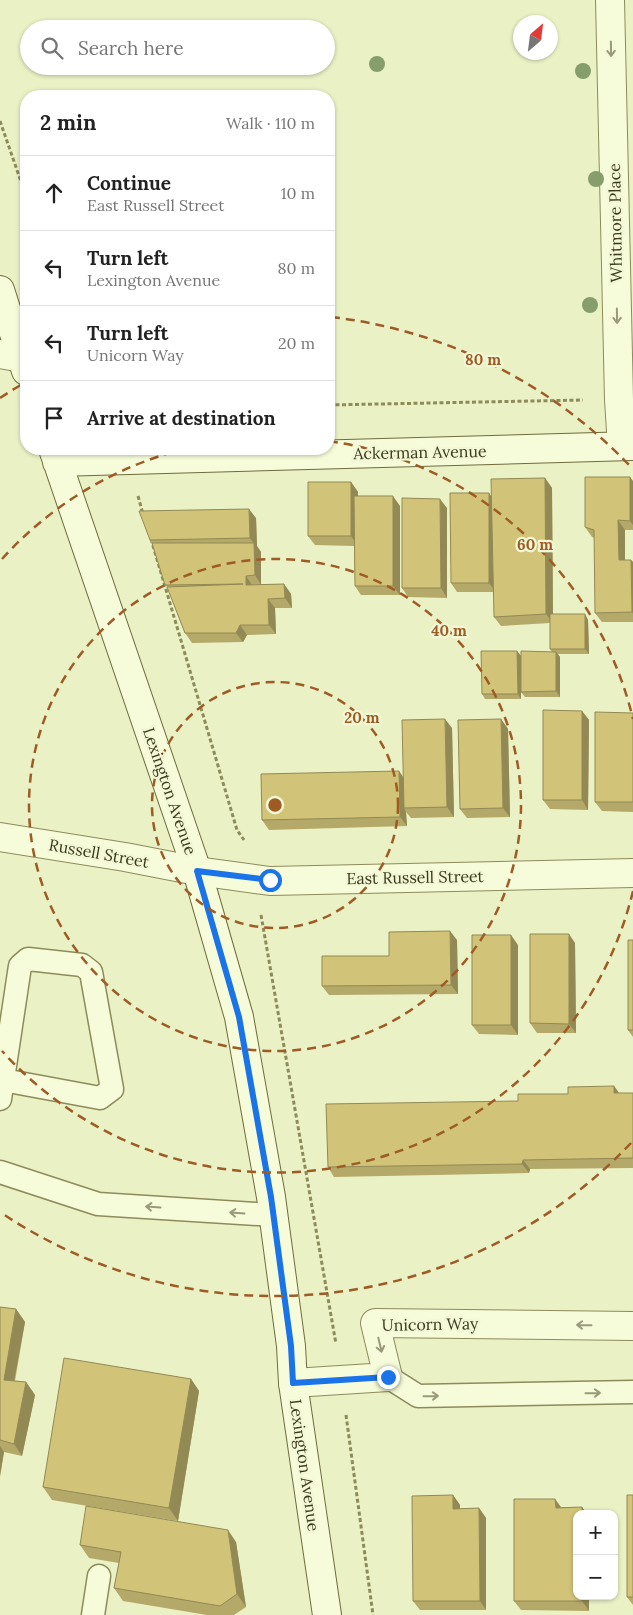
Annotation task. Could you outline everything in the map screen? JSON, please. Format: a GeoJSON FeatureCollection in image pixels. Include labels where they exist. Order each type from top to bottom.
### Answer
{"type":"FeatureCollection","features":[{"type":"Feature","properties":{"kind":"street","name":"Whitmore Place"},"geometry":{"type":"LineString","coordinates":[[610,0],[619,400],[627,446]]}},
{"type":"Feature","properties":{"kind":"street"},"geometry":{"type":"LineString","coordinates":[[0,290],[16,361]]}},
{"type":"Feature","properties":{"kind":"street","name":"Ackerman Avenue"},"geometry":{"type":"LineString","coordinates":[[335,451],[627,446]]}},
{"type":"Feature","properties":{"kind":"street","name":"Lexington Avenue"},"geometry":{"type":"LineString","coordinates":[[55,455],[197,871],[239,1017],[273,1215],[291,1346],[293,1383],[326,1615]]}},
{"type":"Feature","properties":{"kind":"street","name":"Russell Street"},"geometry":{"type":"LineString","coordinates":[[0,836],[197,871]]}},
{"type":"Feature","properties":{"kind":"street","name":"East Russell Street"},"geometry":{"type":"LineString","coordinates":[[197,871],[270,880],[633,873]]}},
{"type":"Feature","properties":{"kind":"street","name":"Unicorn Way"},"geometry":{"type":"LineString","coordinates":[[388,1377],[375,1322],[633,1326]]}},
{"type":"Feature","properties":{"kind":"street"},"geometry":{"type":"LineString","coordinates":[[293,1383],[388,1377]]}},
{"type":"Feature","properties":{"kind":"lane"},"geometry":{"type":"LineString","coordinates":[[28,959],[82,965],[91,972],[112,1089],[100,1098],[1,1090],[20,966],[28,959]]}},
{"type":"Feature","properties":{"kind":"lane"},"geometry":{"type":"LineString","coordinates":[[0,1172],[98,1204],[273,1215]]}},
{"type":"Feature","properties":{"kind":"lane"},"geometry":{"type":"LineString","coordinates":[[388,1377],[418,1396],[633,1392]]}},
{"type":"Feature","properties":{"kind":"lane"},"geometry":{"type":"LineString","coordinates":[[93,1615],[99,1576]]}},
{"type":"Feature","properties":{"kind":"path"},"geometry":{"type":"LineString","coordinates":[[0,121],[20,179]]}},
{"type":"Feature","properties":{"kind":"path"},"geometry":{"type":"LineString","coordinates":[[335,405],[619,400]]}},
{"type":"Feature","properties":{"kind":"building"},"geometry":{"type":"Polygon","coordinates":[[[585,477],[630,477],[630,521],[618,520],[619,560],[631,560],[632,612],[595,613],[594,530],[585,527],[585,477]]]}},
{"type":"Feature","properties":{"kind":"building"},"geometry":{"type":"Polygon","coordinates":[[[545,478],[546,614],[494,617],[491,479],[545,478]]]}},
{"type":"Feature","properties":{"kind":"building"},"geometry":{"type":"Polygon","coordinates":[[[308,482],[351,482],[351,536],[308,536],[308,482]]]}},
{"type":"Feature","properties":{"kind":"building"},"geometry":{"type":"Polygon","coordinates":[[[450,493],[489,493],[489,583],[451,583],[450,493]]]}},
{"type":"Feature","properties":{"kind":"building"},"geometry":{"type":"Polygon","coordinates":[[[354,496],[393,496],[393,586],[355,586],[354,496]]]}},
{"type":"Feature","properties":{"kind":"building"},"geometry":{"type":"Polygon","coordinates":[[[402,498],[440,499],[441,588],[402,588],[402,498]]]}},
{"type":"Feature","properties":{"kind":"building"},"geometry":{"type":"Polygon","coordinates":[[[249,509],[250,538],[150,540],[139,511],[249,509]]]}},
{"type":"Feature","properties":{"kind":"building"},"geometry":{"type":"Polygon","coordinates":[[[152,543],[254,543],[255,575],[246,576],[246,585],[284,584],[285,598],[268,599],[269,625],[240,625],[236,633],[185,633],[167,587],[243,584],[165,585],[152,543]]]}},
{"type":"Feature","properties":{"kind":"building"},"geometry":{"type":"Polygon","coordinates":[[[550,614],[585,614],[585,649],[550,649],[550,614]]]}},
{"type":"Feature","properties":{"kind":"building"},"geometry":{"type":"Polygon","coordinates":[[[481,651],[517,651],[518,694],[482,694],[481,651]]]}},
{"type":"Feature","properties":{"kind":"building"},"geometry":{"type":"Polygon","coordinates":[[[521,651],[556,652],[556,691],[521,692],[521,651]]]}},
{"type":"Feature","properties":{"kind":"building"},"geometry":{"type":"Polygon","coordinates":[[[543,710],[582,711],[582,800],[543,800],[543,710]]]}},
{"type":"Feature","properties":{"kind":"building"},"geometry":{"type":"Polygon","coordinates":[[[595,712],[633,713],[633,802],[595,802],[595,712]]]}},
{"type":"Feature","properties":{"kind":"building"},"geometry":{"type":"Polygon","coordinates":[[[445,719],[447,807],[404,808],[402,720],[445,719]]]}},
{"type":"Feature","properties":{"kind":"building"},"geometry":{"type":"Polygon","coordinates":[[[501,719],[503,808],[460,809],[458,720],[501,719]]]}},
{"type":"Feature","properties":{"kind":"building"},"geometry":{"type":"Polygon","coordinates":[[[399,771],[400,817],[262,820],[261,774],[399,771]]]}},
{"type":"Feature","properties":{"kind":"building"},"geometry":{"type":"Polygon","coordinates":[[[450,931],[451,985],[322,986],[322,956],[389,956],[389,932],[450,931]]]}},
{"type":"Feature","properties":{"kind":"building"},"geometry":{"type":"Polygon","coordinates":[[[530,934],[569,934],[569,1024],[530,1023],[530,934]]]}},
{"type":"Feature","properties":{"kind":"building"},"geometry":{"type":"Polygon","coordinates":[[[472,935],[511,935],[511,1025],[472,1025],[472,935]]]}},
{"type":"Feature","properties":{"kind":"building"},"geometry":{"type":"Polygon","coordinates":[[[628,940],[633,940],[633,1030],[628,1030],[628,940]]]}},
{"type":"Feature","properties":{"kind":"building"},"geometry":{"type":"Polygon","coordinates":[[[614,1086],[614,1093],[633,1093],[633,1158],[523,1160],[522,1164],[328,1167],[326,1104],[518,1101],[518,1094],[568,1094],[568,1087],[614,1086]]]}},
{"type":"Feature","properties":{"kind":"building"},"geometry":{"type":"Polygon","coordinates":[[[0,1307],[16,1309],[4,1380],[26,1382],[14,1444],[0,1440],[0,1307]]]}},
{"type":"Feature","properties":{"kind":"building"},"geometry":{"type":"Polygon","coordinates":[[[64,1358],[191,1379],[169,1508],[43,1487],[64,1358]]]}},
{"type":"Feature","properties":{"kind":"building"},"geometry":{"type":"Polygon","coordinates":[[[453,1495],[453,1509],[479,1508],[480,1601],[413,1601],[412,1496],[453,1495]]]}},
{"type":"Feature","properties":{"kind":"building"},"geometry":{"type":"Polygon","coordinates":[[[627,1495],[633,1495],[633,1597],[627,1597],[627,1495]]]}},
{"type":"Feature","properties":{"kind":"building"},"geometry":{"type":"Polygon","coordinates":[[[514,1499],[555,1499],[556,1508],[582,1507],[582,1510],[573,1510],[573,1600],[582,1601],[514,1601],[514,1499]]]}},
{"type":"Feature","properties":{"kind":"building"},"geometry":{"type":"Polygon","coordinates":[[[86,1506],[228,1530],[237,1594],[220,1606],[114,1588],[121,1552],[80,1545],[86,1506]]]}},
{"type":"Feature","properties":{"kind":"route"},"geometry":{"type":"LineString","coordinates":[[270,880],[197,871],[239,1017],[271,1197],[291,1346],[293,1383],[388,1377]]}}]}
